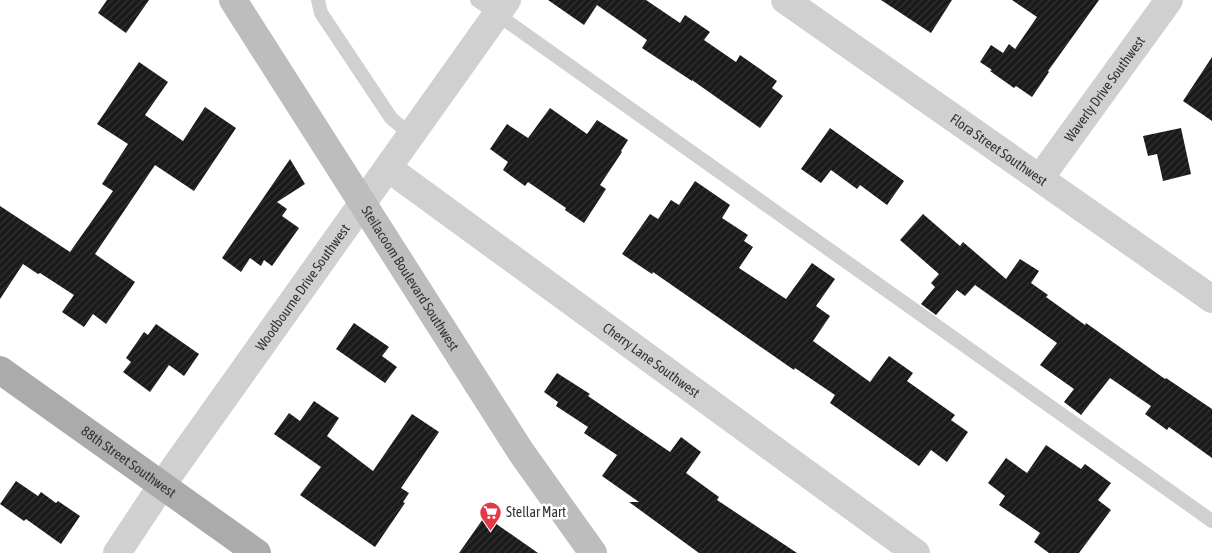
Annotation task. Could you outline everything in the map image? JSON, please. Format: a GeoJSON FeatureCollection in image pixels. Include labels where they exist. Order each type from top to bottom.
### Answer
{"type":"FeatureCollection","features":[{"type":"Feature","properties":{"kind":"main road","name":"Steilacoom Boulevard Southwest"},"geometry":{"type":"LineString","coordinates":[[233,0],[521,452],[592,553]]}},
{"type":"Feature","properties":{"kind":"main road","name":"88th Street Southwest"},"geometry":{"type":"LineString","coordinates":[[0,370],[257,553]]}},
{"type":"Feature","properties":{"kind":"street","name":"Flora Street Southwest"},"geometry":{"type":"LineString","coordinates":[[785,0],[1212,299]]}},
{"type":"Feature","properties":{"kind":"street","name":"Waverly Drive Southwest"},"geometry":{"type":"LineString","coordinates":[[1040,178],[1169,0]]}},
{"type":"Feature","properties":{"kind":"street","name":"Woodbourne Drive Southwest"},"geometry":{"type":"LineString","coordinates":[[117,553],[162,486],[411,135],[494,5]]}},
{"type":"Feature","properties":{"kind":"street","name":"Cherry Lane Southwest"},"geometry":{"type":"LineString","coordinates":[[388,168],[916,553]]}},
{"type":"Feature","properties":{"kind":"lane"},"geometry":{"type":"LineString","coordinates":[[318,0],[321,12],[391,118],[411,135]]}},
{"type":"Feature","properties":{"kind":"lane"},"geometry":{"type":"LineString","coordinates":[[494,5],[1212,521]]}},
{"type":"Feature","properties":{"kind":"building"},"geometry":{"type":"Polygon","coordinates":[[[107,0],[149,0],[126,33],[98,13],[107,0]]]}},
{"type":"Feature","properties":{"kind":"building"},"geometry":{"type":"Polygon","coordinates":[[[548,0],[646,0],[680,23],[685,15],[710,32],[704,40],[736,62],[740,55],[777,81],[772,88],[783,96],[760,128],[692,80],[642,48],[647,40],[597,5],[584,25],[548,0]]]}},
{"type":"Feature","properties":{"kind":"building"},"geometry":{"type":"Polygon","coordinates":[[[881,0],[952,0],[931,33],[881,0]]]}},
{"type":"Feature","properties":{"kind":"building"},"geometry":{"type":"Polygon","coordinates":[[[1012,0],[1099,0],[1048,71],[1032,97],[1016,86],[1014,88],[980,62],[991,45],[1003,53],[1009,44],[1015,49],[1037,17],[1012,0]]]}},
{"type":"Feature","properties":{"kind":"building"},"geometry":{"type":"Polygon","coordinates":[[[1212,57],[1212,121],[1183,101],[1212,57]]]}},
{"type":"Feature","properties":{"kind":"building"},"geometry":{"type":"Polygon","coordinates":[[[139,62],[168,82],[145,115],[183,141],[205,107],[236,128],[194,191],[155,165],[95,254],[135,282],[106,324],[93,314],[84,327],[62,312],[74,295],[23,264],[0,299],[0,206],[70,252],[113,191],[102,184],[128,144],[97,124],[139,62]]]}},
{"type":"Feature","properties":{"kind":"building"},"geometry":{"type":"Polygon","coordinates":[[[550,108],[587,134],[597,120],[628,140],[600,185],[606,189],[584,223],[528,182],[525,186],[503,170],[508,162],[490,149],[507,124],[528,138],[550,108]]]}},
{"type":"Feature","properties":{"kind":"building"},"geometry":{"type":"Polygon","coordinates":[[[830,128],[904,181],[887,205],[860,185],[857,189],[831,170],[821,183],[801,169],[830,128]]]}},
{"type":"Feature","properties":{"kind":"building"},"geometry":{"type":"Polygon","coordinates":[[[1181,128],[1191,174],[1163,181],[1157,154],[1148,156],[1143,136],[1181,128]]]}},
{"type":"Feature","properties":{"kind":"building"},"geometry":{"type":"Polygon","coordinates":[[[290,159],[305,184],[277,202],[287,209],[282,216],[299,228],[272,266],[264,260],[261,266],[250,258],[241,272],[222,258],[290,159]]]}},
{"type":"Feature","properties":{"kind":"building"},"geometry":{"type":"Polygon","coordinates":[[[695,181],[730,205],[722,218],[748,235],[744,241],[753,247],[739,268],[786,299],[812,263],[835,279],[816,306],[830,316],[813,341],[870,382],[889,356],[913,373],[907,381],[955,415],[951,420],[968,432],[947,462],[931,450],[919,466],[830,403],[835,395],[795,368],[794,370],[653,272],[652,274],[622,254],[650,214],[658,219],[671,200],[679,205],[695,181]]]}},
{"type":"Feature","properties":{"kind":"building"},"geometry":{"type":"Polygon","coordinates":[[[923,214],[960,246],[963,242],[1006,279],[1020,259],[1039,271],[1031,283],[1048,295],[1046,297],[1212,409],[1212,458],[1169,427],[1167,430],[1145,414],[1151,406],[1110,378],[1081,415],[1064,402],[1074,389],[1040,365],[1057,343],[975,285],[965,296],[957,290],[936,315],[921,304],[935,287],[931,283],[939,274],[900,240],[923,214]]]}},
{"type":"Feature","properties":{"kind":"building"},"geometry":{"type":"Polygon","coordinates":[[[354,323],[389,347],[382,356],[397,367],[385,383],[336,349],[354,323]]]}},
{"type":"Feature","properties":{"kind":"building"},"geometry":{"type":"Polygon","coordinates":[[[156,324],[199,354],[184,376],[169,365],[150,392],[123,372],[131,362],[126,358],[144,332],[148,335],[156,324]]]}},
{"type":"Feature","properties":{"kind":"building"},"geometry":{"type":"Polygon","coordinates":[[[557,373],[590,394],[588,396],[670,452],[681,437],[701,452],[686,473],[719,497],[717,500],[797,553],[699,553],[629,502],[639,502],[602,476],[617,455],[584,433],[588,427],[556,406],[558,402],[544,392],[557,373]]]}},
{"type":"Feature","properties":{"kind":"building"},"geometry":{"type":"Polygon","coordinates":[[[314,401],[339,418],[327,436],[373,471],[412,414],[439,432],[401,488],[409,493],[403,502],[405,503],[375,547],[300,495],[321,467],[274,434],[289,413],[300,421],[314,401]]]}},
{"type":"Feature","properties":{"kind":"building"},"geometry":{"type":"Polygon","coordinates":[[[1046,445],[1081,469],[1085,464],[1111,483],[1098,500],[1111,510],[1079,553],[1049,553],[1034,542],[1040,533],[999,505],[1005,496],[988,483],[1006,458],[1027,473],[1046,445]]]}},
{"type":"Feature","properties":{"kind":"building"},"geometry":{"type":"Polygon","coordinates":[[[16,481],[38,496],[41,492],[56,503],[58,501],[80,516],[61,544],[26,519],[24,521],[0,504],[16,481]]]}},
{"type":"Feature","properties":{"kind":"building","name":"Stellar Mart"},"geometry":{"type":"Polygon","coordinates":[[[485,516],[538,553],[459,553],[485,516]]]}},
{"type":"Feature","properties":{"kind":"place","name":"Stellar Mart"},"geometry":{"type":"Point","coordinates":[490,531]}}]}
